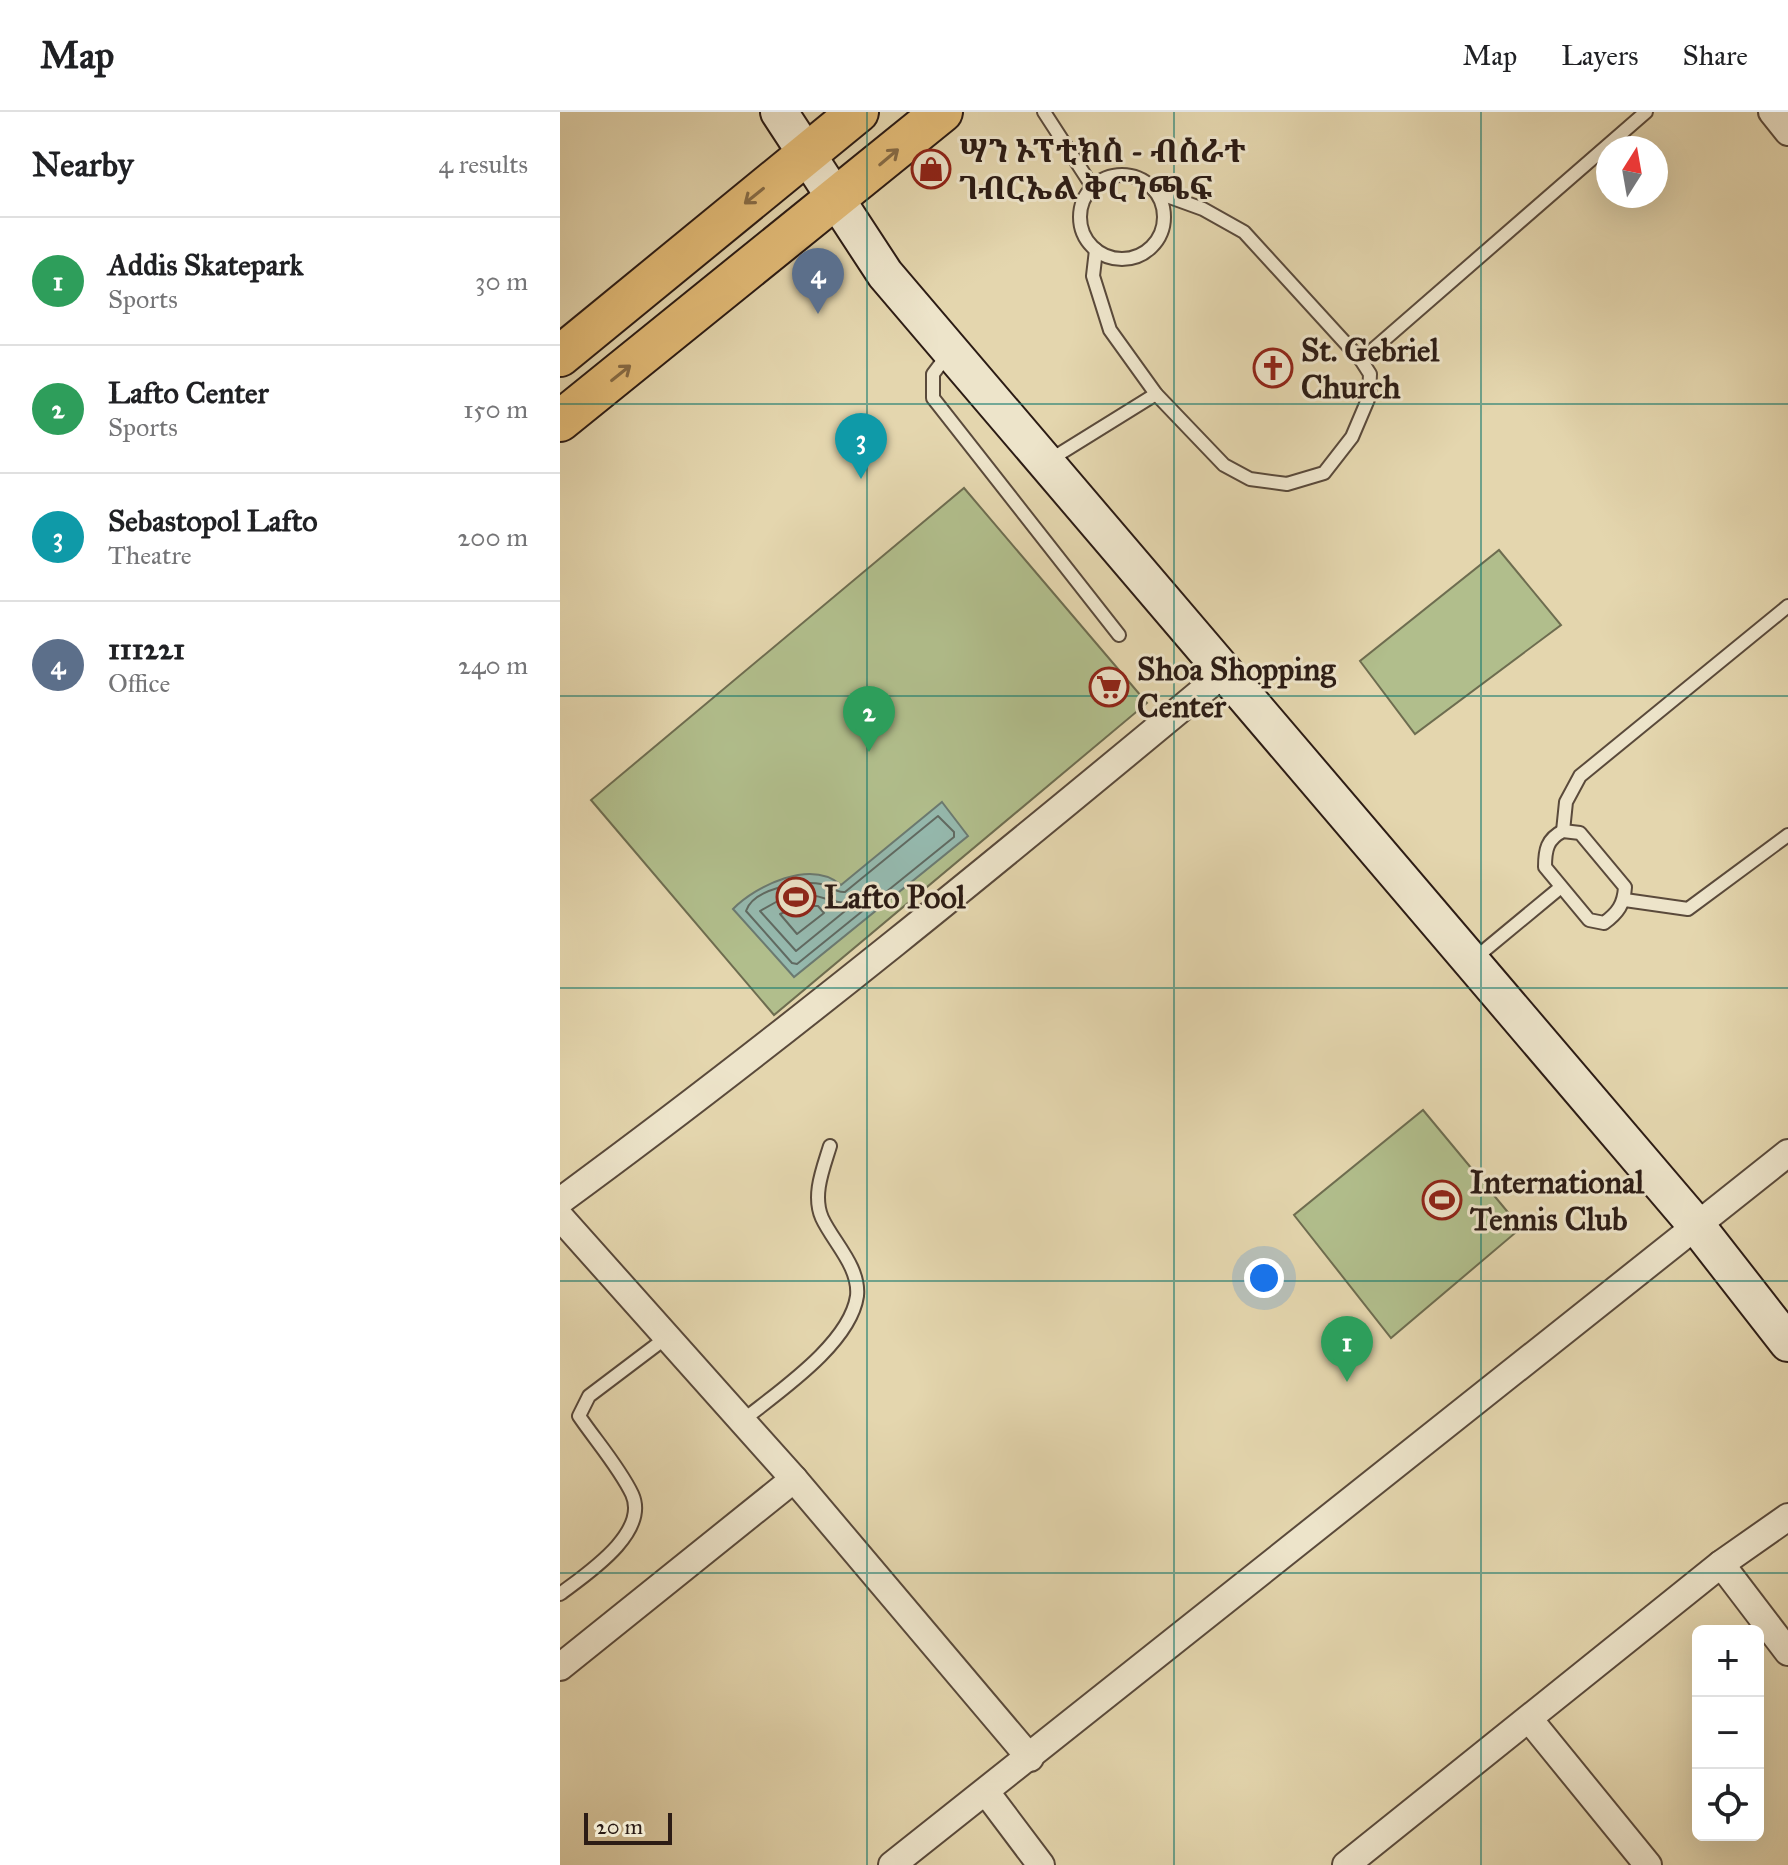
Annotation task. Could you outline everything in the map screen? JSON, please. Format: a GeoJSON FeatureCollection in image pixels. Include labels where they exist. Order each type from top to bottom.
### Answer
{"type":"FeatureCollection","features":[{"type":"Feature","properties":{"kind":"main road"},"geometry":{"type":"LineString","coordinates":[[560,356],[858,112]]}},
{"type":"Feature","properties":{"kind":"main road"},"geometry":{"type":"LineString","coordinates":[[560,421],[942,112]]}},
{"type":"Feature","properties":{"kind":"street"},"geometry":{"type":"LineString","coordinates":[[779,112],[885,274],[1696,1225],[1788,1343]]}},
{"type":"Feature","properties":{"kind":"street"},"geometry":{"type":"LineString","coordinates":[[1772,112],[1788,132]]}},
{"type":"Feature","properties":{"kind":"street"},"geometry":{"type":"LineString","coordinates":[[560,1201],[688,1108],[1007,853],[1224,673]]}},
{"type":"Feature","properties":{"kind":"street"},"geometry":{"type":"LineString","coordinates":[[892,1865],[1788,1153]]}},
{"type":"Feature","properties":{"kind":"street"},"geometry":{"type":"LineString","coordinates":[[560,1217],[794,1479],[1030,1758]]}},
{"type":"Feature","properties":{"kind":"street"},"geometry":{"type":"LineString","coordinates":[[560,1667],[794,1479]]}},
{"type":"Feature","properties":{"kind":"street"},"geometry":{"type":"LineString","coordinates":[[1346,1865],[1721,1564],[1788,1517]]}},
{"type":"Feature","properties":{"kind":"street"},"geometry":{"type":"LineString","coordinates":[[1721,1564],[1788,1652]]}},
{"type":"Feature","properties":{"kind":"street"},"geometry":{"type":"LineString","coordinates":[[1529,1719],[1648,1865]]}},
{"type":"Feature","properties":{"kind":"street"},"geometry":{"type":"LineString","coordinates":[[986,1792],[1041,1865]]}},
{"type":"Feature","properties":{"kind":"lane"},"geometry":{"type":"LineString","coordinates":[[1044,112],[1092,186]]}},
{"type":"Feature","properties":{"kind":"lane"},"geometry":{"type":"LineString","coordinates":[[1361,360],[1646,112]]}},
{"type":"Feature","properties":{"kind":"lane"},"geometry":{"type":"LineString","coordinates":[[1096,250],[1093,276],[1110,330],[1156,394],[1224,465],[1250,479],[1287,484],[1324,473],[1352,437],[1369,397],[1370,374],[1361,360],[1244,232],[1203,209],[1156,192],[1145,182],[1118,175],[1092,186],[1080,212],[1081,226],[1096,250],[1121,259],[1146,251],[1161,230],[1164,217],[1156,192]]}},
{"type":"Feature","properties":{"kind":"lane"},"geometry":{"type":"LineString","coordinates":[[950,352],[933,374],[933,398],[1119,635]]}},
{"type":"Feature","properties":{"kind":"lane"},"geometry":{"type":"LineString","coordinates":[[1045,463],[1156,394]]}},
{"type":"Feature","properties":{"kind":"lane"},"geometry":{"type":"LineString","coordinates":[[1563,831],[1566,802],[1580,776],[1788,606]]}},
{"type":"Feature","properties":{"kind":"lane"},"geometry":{"type":"LineString","coordinates":[[1563,831],[1580,833],[1625,887],[1625,900],[1615,915],[1604,923],[1596,923],[1589,920],[1561,887],[1545,867],[1545,850],[1553,836],[1563,831]]}},
{"type":"Feature","properties":{"kind":"lane"},"geometry":{"type":"LineString","coordinates":[[1625,900],[1688,909],[1788,835]]}},
{"type":"Feature","properties":{"kind":"lane"},"geometry":{"type":"LineString","coordinates":[[1470,962],[1561,887]]}},
{"type":"Feature","properties":{"kind":"lane"},"geometry":{"type":"LineString","coordinates":[[742,1421],[809,1367],[851,1314],[857,1293],[850,1267],[822,1217],[818,1189],[830,1146]]}},
{"type":"Feature","properties":{"kind":"lane"},"geometry":{"type":"LineString","coordinates":[[560,1594],[608,1558],[632,1526],[634,1497],[579,1416],[589,1396],[667,1337]]}},
{"type":"Feature","properties":{"kind":"green space"},"geometry":{"type":"Polygon","coordinates":[[[964,488],[1147,703],[774,1015],[591,800],[964,488]]]}},
{"type":"Feature","properties":{"kind":"green space"},"geometry":{"type":"Polygon","coordinates":[[[1499,550],[1561,625],[1415,734],[1360,661],[1499,550]]]}},
{"type":"Feature","properties":{"kind":"green space","name":"International Tennis Club"},"geometry":{"type":"Polygon","coordinates":[[[1423,1110],[1521,1228],[1391,1338],[1294,1215],[1423,1110]]]}},
{"type":"Feature","properties":{"kind":"water"},"geometry":{"type":"Polygon","coordinates":[[[942,802],[968,836],[794,977],[733,909],[756,891],[785,878],[815,874],[841,885],[942,802]]]}},
{"type":"Feature","properties":{"kind":"place","name":"ሣን ኦፕቲክስ - ብስራተ ገብርኤል ቅርንጫፍ"},"geometry":{"type":"Point","coordinates":[931,169]}},
{"type":"Feature","properties":{"kind":"place","name":"111221"},"geometry":{"type":"Point","coordinates":[818,314]}},
{"type":"Feature","properties":{"kind":"place","name":"St. Gebriel Church"},"geometry":{"type":"Point","coordinates":[1273,368]}},
{"type":"Feature","properties":{"kind":"place","name":"Sebastopol Lafto"},"geometry":{"type":"Point","coordinates":[861,479]}},
{"type":"Feature","properties":{"kind":"place","name":"Shoa Shopping Center"},"geometry":{"type":"Point","coordinates":[1109,687]}},
{"type":"Feature","properties":{"kind":"place","name":"Lafto Center"},"geometry":{"type":"Point","coordinates":[869,752]}},
{"type":"Feature","properties":{"kind":"place","name":"Lafto Pool"},"geometry":{"type":"Point","coordinates":[796,897]}},
{"type":"Feature","properties":{"kind":"place","name":"International Tennis Club"},"geometry":{"type":"Point","coordinates":[1442,1200]}},
{"type":"Feature","properties":{"kind":"place","name":"Addis Skatepark"},"geometry":{"type":"Point","coordinates":[1347,1382]}}]}
